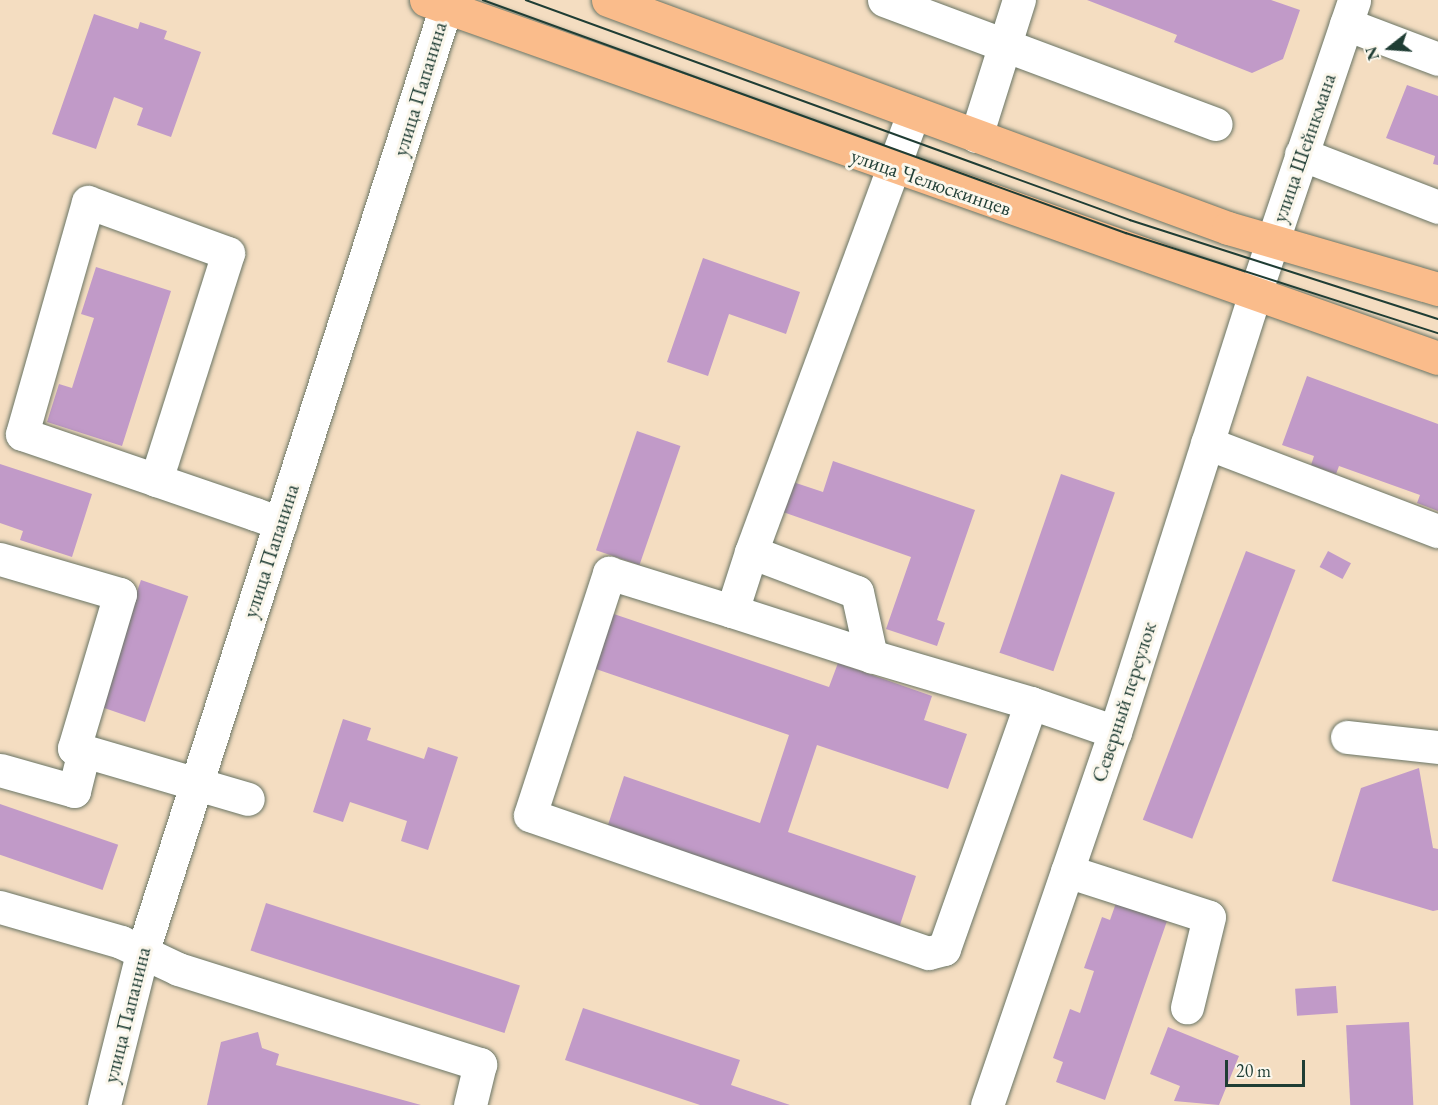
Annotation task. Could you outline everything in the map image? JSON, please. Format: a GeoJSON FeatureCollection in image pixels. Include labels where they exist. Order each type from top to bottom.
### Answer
{"type":"FeatureCollection","features":[{"type":"Feature","properties":{"kind":"main road"},"geometry":{"type":"LineString","coordinates":[[608,0],[1228,228],[1438,289]]}},
{"type":"Feature","properties":{"kind":"main road","name":"улица Челюскинцев"},"geometry":{"type":"LineString","coordinates":[[440,2],[894,168],[1254,296],[1438,358]]}},
{"type":"Feature","properties":{"kind":"street"},"geometry":{"type":"LineString","coordinates":[[884,0],[1216,123]]}},
{"type":"Feature","properties":{"kind":"street"},"geometry":{"type":"LineString","coordinates":[[976,136],[1019,0]]}},
{"type":"Feature","properties":{"kind":"street","name":"улица Папанина"},"geometry":{"type":"LineString","coordinates":[[104,1105],[143,950],[280,523],[440,2]]}},
{"type":"Feature","properties":{"kind":"street"},"geometry":{"type":"LineString","coordinates":[[1350,12],[1438,58]]}},
{"type":"Feature","properties":{"kind":"street","name":"улица Шейнкмана"},"geometry":{"type":"LineString","coordinates":[[1254,296],[1350,12]]}},
{"type":"Feature","properties":{"kind":"street"},"geometry":{"type":"LineString","coordinates":[[732,611],[751,552],[913,113]]}},
{"type":"Feature","properties":{"kind":"street"},"geometry":{"type":"LineString","coordinates":[[1301,154],[1438,207]]}},
{"type":"Feature","properties":{"kind":"street"},"geometry":{"type":"LineString","coordinates":[[156,480],[228,253],[88,202],[22,434],[280,523]]}},
{"type":"Feature","properties":{"kind":"street","name":"Северный переулок"},"geometry":{"type":"LineString","coordinates":[[987,1105],[1115,732],[1254,296]]}},
{"type":"Feature","properties":{"kind":"street"},"geometry":{"type":"LineString","coordinates":[[1207,443],[1438,531]]}},
{"type":"Feature","properties":{"kind":"street"},"geometry":{"type":"LineString","coordinates":[[751,552],[857,592],[871,656]]}},
{"type":"Feature","properties":{"kind":"street"},"geometry":{"type":"LineString","coordinates":[[0,559],[120,594],[74,748],[248,799]]}},
{"type":"Feature","properties":{"kind":"street"},"geometry":{"type":"LineString","coordinates":[[1030,703],[944,949],[928,953],[530,815],[609,573],[871,656],[1030,703],[1115,732]]}},
{"type":"Feature","properties":{"kind":"street"},"geometry":{"type":"LineString","coordinates":[[1347,737],[1438,747]]}},
{"type":"Feature","properties":{"kind":"street"},"geometry":{"type":"LineString","coordinates":[[0,770],[74,791],[84,751]]}},
{"type":"Feature","properties":{"kind":"street"},"geometry":{"type":"LineString","coordinates":[[1067,871],[1209,917],[1187,1006]]}},
{"type":"Feature","properties":{"kind":"street"},"geometry":{"type":"LineString","coordinates":[[0,907],[143,950],[178,969],[480,1064],[470,1105]]}},
{"type":"Feature","properties":{"kind":"building"},"geometry":{"type":"Polygon","coordinates":[[[1087,0],[1271,0],[1300,10],[1283,59],[1252,73],[1174,42],[1177,35],[1087,0]]]}},
{"type":"Feature","properties":{"kind":"building"},"geometry":{"type":"Polygon","coordinates":[[[94,14],[138,29],[140,22],[167,31],[164,39],[201,52],[171,137],[137,125],[143,108],[114,97],[96,149],[52,134],[94,14]]]}},
{"type":"Feature","properties":{"kind":"building"},"geometry":{"type":"Polygon","coordinates":[[[1407,85],[1438,96],[1438,165],[1433,164],[1435,156],[1386,138],[1407,85]]]}},
{"type":"Feature","properties":{"kind":"building"},"geometry":{"type":"Polygon","coordinates":[[[703,258],[800,292],[786,334],[729,314],[708,376],[667,362],[703,258]]]}},
{"type":"Feature","properties":{"kind":"building"},"geometry":{"type":"Polygon","coordinates":[[[96,267],[171,291],[122,446],[47,422],[59,384],[72,388],[94,318],[81,314],[96,267]]]}},
{"type":"Feature","properties":{"kind":"building"},"geometry":{"type":"Polygon","coordinates":[[[1307,376],[1438,424],[1438,511],[1417,503],[1420,495],[1339,466],[1336,474],[1311,465],[1314,456],[1282,445],[1307,376]]]}},
{"type":"Feature","properties":{"kind":"building"},"geometry":{"type":"Polygon","coordinates":[[[637,431],[680,446],[639,565],[596,550],[637,431]]]}},
{"type":"Feature","properties":{"kind":"building"},"geometry":{"type":"Polygon","coordinates":[[[833,461],[975,510],[937,620],[945,623],[937,646],[886,629],[911,557],[783,512],[793,482],[823,492],[833,461]]]}},
{"type":"Feature","properties":{"kind":"building"},"geometry":{"type":"Polygon","coordinates":[[[0,464],[92,494],[72,557],[20,540],[23,531],[0,523],[0,464]]]}},
{"type":"Feature","properties":{"kind":"building"},"geometry":{"type":"Polygon","coordinates":[[[1061,474],[1115,493],[1053,671],[999,653],[1061,474]]]}},
{"type":"Feature","properties":{"kind":"building"},"geometry":{"type":"Polygon","coordinates":[[[1246,551],[1295,570],[1192,839],[1143,820],[1246,551]]]}},
{"type":"Feature","properties":{"kind":"building"},"geometry":{"type":"Polygon","coordinates":[[[1328,551],[1351,563],[1343,579],[1320,567],[1328,551]]]}},
{"type":"Feature","properties":{"kind":"building"},"geometry":{"type":"Polygon","coordinates":[[[141,580],[188,596],[145,722],[98,706],[141,580]]]}},
{"type":"Feature","properties":{"kind":"building"},"geometry":{"type":"Polygon","coordinates":[[[608,612],[829,687],[838,663],[932,696],[924,720],[967,734],[948,789],[817,745],[788,832],[916,876],[898,931],[606,831],[624,776],[760,823],[789,735],[590,667],[608,612]]]}},
{"type":"Feature","properties":{"kind":"building"},"geometry":{"type":"Polygon","coordinates":[[[343,719],[371,728],[367,740],[424,759],[428,747],[458,757],[428,850],[401,841],[407,821],[350,802],[343,822],[313,812],[343,719]]]}},
{"type":"Feature","properties":{"kind":"building"},"geometry":{"type":"Polygon","coordinates":[[[1419,768],[1433,848],[1438,849],[1438,910],[1433,911],[1332,881],[1361,788],[1419,768]]]}},
{"type":"Feature","properties":{"kind":"building"},"geometry":{"type":"Polygon","coordinates":[[[0,804],[118,845],[103,890],[0,855],[0,804]]]}},
{"type":"Feature","properties":{"kind":"building"},"geometry":{"type":"Polygon","coordinates":[[[266,903],[520,986],[504,1033],[251,951],[266,903]]]}},
{"type":"Feature","properties":{"kind":"building"},"geometry":{"type":"Polygon","coordinates":[[[1116,903],[1167,921],[1105,1100],[1056,1082],[1063,1062],[1053,1058],[1070,1009],[1080,1013],[1094,971],[1084,968],[1102,917],[1110,920],[1116,903]]]}},
{"type":"Feature","properties":{"kind":"building"},"geometry":{"type":"Polygon","coordinates":[[[1336,986],[1338,1013],[1297,1016],[1295,989],[1336,986]]]}},
{"type":"Feature","properties":{"kind":"building"},"geometry":{"type":"Polygon","coordinates":[[[583,1008],[740,1060],[731,1085],[790,1105],[700,1105],[565,1060],[583,1008]]]}},
{"type":"Feature","properties":{"kind":"building"},"geometry":{"type":"Polygon","coordinates":[[[1409,1022],[1413,1105],[1350,1105],[1346,1025],[1409,1022]]]}},
{"type":"Feature","properties":{"kind":"building"},"geometry":{"type":"Polygon","coordinates":[[[1168,1027],[1239,1056],[1219,1105],[1174,1101],[1180,1086],[1150,1074],[1168,1027]]]}},
{"type":"Feature","properties":{"kind":"building"},"geometry":{"type":"Polygon","coordinates":[[[258,1032],[262,1048],[279,1054],[276,1065],[421,1105],[207,1105],[221,1042],[258,1032]]]}},
{"type":"Feature","properties":{"kind":"tram line"},"geometry":{"type":"LineString","coordinates":[[483,0],[1126,233],[1438,333]]}},
{"type":"Feature","properties":{"kind":"tram line"},"geometry":{"type":"LineString","coordinates":[[526,0],[1130,220],[1438,319]]}}]}
